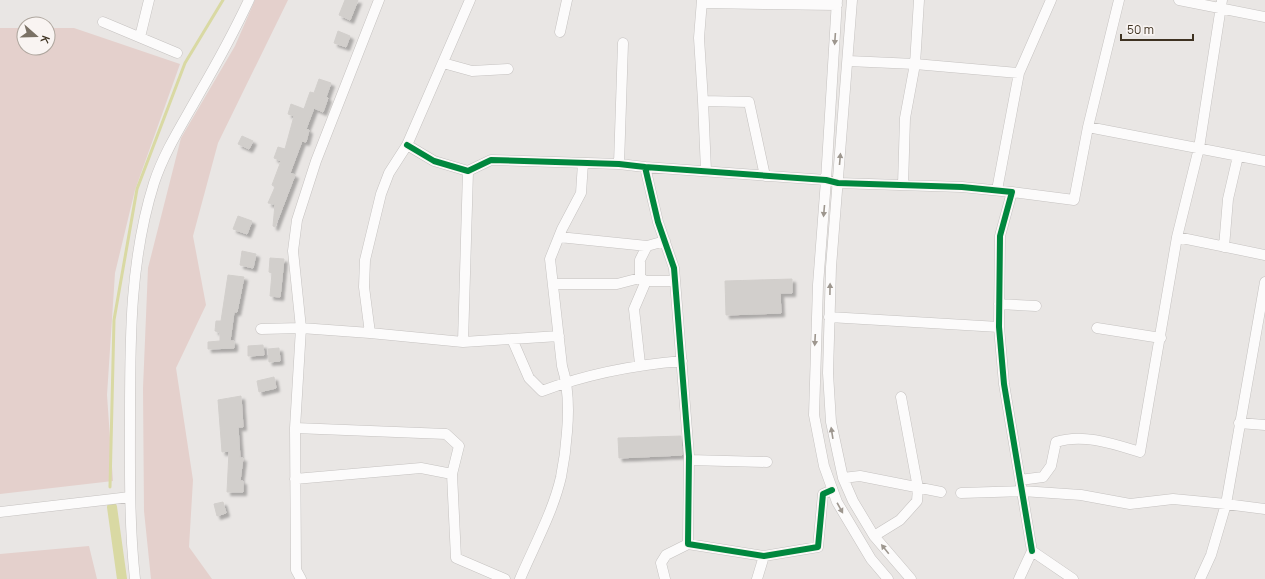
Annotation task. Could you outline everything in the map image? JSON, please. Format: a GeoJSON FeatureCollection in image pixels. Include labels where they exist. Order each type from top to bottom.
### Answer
{"type":"FeatureCollection","features":[{"type":"Feature","properties":{"kind":"street"},"geometry":{"type":"LineString","coordinates":[[140,37],[149,0]]}},
{"type":"Feature","properties":{"kind":"street"},"geometry":{"type":"LineString","coordinates":[[135,579],[131,543],[130,497],[130,330],[135,263],[154,183],[173,139],[228,45],[249,0]]}},
{"type":"Feature","properties":{"kind":"street"},"geometry":{"type":"LineString","coordinates":[[301,579],[296,570],[295,428],[301,328],[293,251],[297,220],[316,161],[379,0]]}},
{"type":"Feature","properties":{"kind":"street"},"geometry":{"type":"LineString","coordinates":[[370,332],[364,274],[368,246],[385,182],[394,164],[407,145],[470,0]]}},
{"type":"Feature","properties":{"kind":"street"},"geometry":{"type":"LineString","coordinates":[[560,32],[567,0]]}},
{"type":"Feature","properties":{"kind":"street"},"geometry":{"type":"LineString","coordinates":[[852,0],[831,266],[829,400],[834,441],[843,478],[853,501],[874,536],[911,579]]}},
{"type":"Feature","properties":{"kind":"street"},"geometry":{"type":"LineString","coordinates":[[903,185],[905,118],[915,64],[919,0]]}},
{"type":"Feature","properties":{"kind":"street"},"geometry":{"type":"LineString","coordinates":[[997,190],[1019,73],[1051,0]]}},
{"type":"Feature","properties":{"kind":"street"},"geometry":{"type":"LineString","coordinates":[[407,145],[434,161],[468,171],[491,160],[619,164],[826,180],[838,183],[997,190],[1074,200],[1088,127],[1119,0]]}},
{"type":"Feature","properties":{"kind":"street"},"geometry":{"type":"LineString","coordinates":[[1178,0],[1222,4],[1265,17]]}},
{"type":"Feature","properties":{"kind":"street"},"geometry":{"type":"LineString","coordinates":[[706,171],[699,38],[702,2],[837,2],[818,285],[814,415],[818,441],[832,490],[854,532],[871,559],[888,579]]}},
{"type":"Feature","properties":{"kind":"street"},"geometry":{"type":"LineString","coordinates":[[1020,480],[1043,477],[1051,466],[1056,442],[1068,438],[1104,442],[1140,452],[1178,236],[1199,148],[1222,4]]}},
{"type":"Feature","properties":{"kind":"street"},"geometry":{"type":"LineString","coordinates":[[103,22],[177,53]]}},
{"type":"Feature","properties":{"kind":"street"},"geometry":{"type":"LineString","coordinates":[[619,164],[623,43]]}},
{"type":"Feature","properties":{"kind":"street"},"geometry":{"type":"LineString","coordinates":[[848,61],[915,64],[1019,73]]}},
{"type":"Feature","properties":{"kind":"street"},"geometry":{"type":"LineString","coordinates":[[443,63],[472,70],[508,69]]}},
{"type":"Feature","properties":{"kind":"street"},"geometry":{"type":"LineString","coordinates":[[703,101],[749,102],[765,176]]}},
{"type":"Feature","properties":{"kind":"street"},"geometry":{"type":"LineString","coordinates":[[1088,127],[1265,161]]}},
{"type":"Feature","properties":{"kind":"street"},"geometry":{"type":"LineString","coordinates":[[1224,247],[1228,199],[1238,156]]}},
{"type":"Feature","properties":{"kind":"street"},"geometry":{"type":"LineString","coordinates":[[520,579],[547,519],[561,479],[569,409],[567,382],[562,366],[550,259],[559,237],[581,193],[582,163]]}},
{"type":"Feature","properties":{"kind":"street"},"geometry":{"type":"LineString","coordinates":[[645,167],[658,222],[674,268],[689,460],[688,544]]}},
{"type":"Feature","properties":{"kind":"street"},"geometry":{"type":"LineString","coordinates":[[463,342],[468,171]]}},
{"type":"Feature","properties":{"kind":"street"},"geometry":{"type":"LineString","coordinates":[[1012,192],[1000,236],[998,327],[1004,384],[1032,551],[1019,579]]}},
{"type":"Feature","properties":{"kind":"street"},"geometry":{"type":"LineString","coordinates":[[1178,236],[1265,256]]}},
{"type":"Feature","properties":{"kind":"street"},"geometry":{"type":"LineString","coordinates":[[559,237],[647,246],[665,241]]}},
{"type":"Feature","properties":{"kind":"street"},"geometry":{"type":"LineString","coordinates":[[640,364],[634,309],[643,279],[640,260],[647,246]]}},
{"type":"Feature","properties":{"kind":"street"},"geometry":{"type":"LineString","coordinates":[[553,284],[617,284],[643,279],[675,281]]}},
{"type":"Feature","properties":{"kind":"street"},"geometry":{"type":"LineString","coordinates":[[1200,579],[1211,555],[1226,504],[1239,423],[1265,282]]}},
{"type":"Feature","properties":{"kind":"street"},"geometry":{"type":"LineString","coordinates":[[999,304],[1036,306]]}},
{"type":"Feature","properties":{"kind":"street"},"geometry":{"type":"LineString","coordinates":[[830,318],[998,327]]}},
{"type":"Feature","properties":{"kind":"street"},"geometry":{"type":"LineString","coordinates":[[261,328],[301,328],[370,332],[463,342],[559,336]]}},
{"type":"Feature","properties":{"kind":"street"},"geometry":{"type":"LineString","coordinates":[[1097,328],[1161,338]]}},
{"type":"Feature","properties":{"kind":"street"},"geometry":{"type":"LineString","coordinates":[[512,339],[529,378],[542,391],[567,382],[640,364],[682,361]]}},
{"type":"Feature","properties":{"kind":"street"},"geometry":{"type":"LineString","coordinates":[[874,536],[900,520],[917,502],[918,488],[900,397]]}},
{"type":"Feature","properties":{"kind":"street"},"geometry":{"type":"LineString","coordinates":[[1239,423],[1265,425]]}},
{"type":"Feature","properties":{"kind":"street"},"geometry":{"type":"LineString","coordinates":[[295,428],[446,434],[459,446],[452,474],[456,558],[505,579]]}},
{"type":"Feature","properties":{"kind":"street"},"geometry":{"type":"LineString","coordinates":[[689,460],[767,462]]}},
{"type":"Feature","properties":{"kind":"street"},"geometry":{"type":"LineString","coordinates":[[295,479],[421,468],[452,474]]}},
{"type":"Feature","properties":{"kind":"street"},"geometry":{"type":"LineString","coordinates":[[843,478],[860,476],[940,492]]}},
{"type":"Feature","properties":{"kind":"street"},"geometry":{"type":"LineString","coordinates":[[665,579],[661,563],[666,555],[688,544],[764,556],[818,547],[823,494],[832,490]]}},
{"type":"Feature","properties":{"kind":"street"},"geometry":{"type":"LineString","coordinates":[[961,492],[1022,492],[1081,495],[1130,504],[1173,499],[1265,509]]}},
{"type":"Feature","properties":{"kind":"street"},"geometry":{"type":"LineString","coordinates":[[0,512],[130,497]]}},
{"type":"Feature","properties":{"kind":"street"},"geometry":{"type":"LineString","coordinates":[[1032,551],[1073,579]]}},
{"type":"Feature","properties":{"kind":"street"},"geometry":{"type":"LineString","coordinates":[[757,579],[764,556]]}},
{"type":"Feature","properties":{"kind":"shaded area"},"geometry":{"type":"Polygon","coordinates":[[[255,0],[288,0],[218,143],[193,236],[206,305],[176,368],[193,480],[189,547],[212,579],[151,579],[144,511],[143,388],[148,268],[181,138],[235,46],[255,0]]]}},
{"type":"Feature","properties":{"kind":"shaded area"},"geometry":{"type":"Polygon","coordinates":[[[0,28],[16,28],[16,56],[56,56],[56,28],[74,28],[180,64],[135,190],[115,273],[107,395],[113,481],[0,494],[0,28]]]}},
{"type":"Feature","properties":{"kind":"shaded area"},"geometry":{"type":"Polygon","coordinates":[[[89,546],[97,579],[0,579],[0,554],[89,546]]]}},
{"type":"Feature","properties":{"kind":"building"},"geometry":{"type":"Polygon","coordinates":[[[345,0],[358,0],[350,20],[339,15],[345,0]]]}},
{"type":"Feature","properties":{"kind":"building"},"geometry":{"type":"Polygon","coordinates":[[[338,31],[350,36],[346,47],[334,43],[338,31]]]}},
{"type":"Feature","properties":{"kind":"building"},"geometry":{"type":"Polygon","coordinates":[[[319,79],[331,83],[326,97],[328,98],[323,112],[314,108],[306,129],[309,130],[306,142],[302,141],[290,173],[295,175],[275,227],[273,226],[275,204],[268,203],[275,187],[272,185],[281,161],[274,158],[278,147],[285,149],[294,116],[288,114],[291,104],[304,109],[310,92],[314,93],[319,79]]]}},
{"type":"Feature","properties":{"kind":"building"},"geometry":{"type":"Polygon","coordinates":[[[242,136],[253,141],[249,149],[238,144],[242,136]]]}},
{"type":"Feature","properties":{"kind":"building"},"geometry":{"type":"Polygon","coordinates":[[[238,216],[252,221],[247,234],[233,229],[238,216]]]}},
{"type":"Feature","properties":{"kind":"building"},"geometry":{"type":"Polygon","coordinates":[[[242,251],[256,254],[253,268],[240,265],[242,251]]]}},
{"type":"Feature","properties":{"kind":"building"},"geometry":{"type":"Polygon","coordinates":[[[270,258],[284,259],[280,297],[270,296],[272,273],[269,272],[270,258]]]}},
{"type":"Feature","properties":{"kind":"building"},"geometry":{"type":"Polygon","coordinates":[[[228,275],[244,277],[237,312],[234,312],[230,341],[234,341],[234,348],[208,349],[208,342],[220,341],[220,332],[215,331],[216,321],[221,321],[228,275]]]}},
{"type":"Feature","properties":{"kind":"building"},"geometry":{"type":"Polygon","coordinates":[[[792,279],[792,293],[780,293],[781,313],[726,315],[725,281],[792,279]]]}},
{"type":"Feature","properties":{"kind":"building"},"geometry":{"type":"Polygon","coordinates":[[[263,345],[264,355],[248,356],[248,346],[263,345]]]}},
{"type":"Feature","properties":{"kind":"building"},"geometry":{"type":"Polygon","coordinates":[[[279,348],[280,361],[269,362],[268,349],[279,348]]]}},
{"type":"Feature","properties":{"kind":"building"},"geometry":{"type":"Polygon","coordinates":[[[274,377],[276,388],[259,392],[257,381],[274,377]]]}},
{"type":"Feature","properties":{"kind":"building"},"geometry":{"type":"Polygon","coordinates":[[[241,396],[243,427],[238,427],[240,458],[243,458],[240,481],[243,481],[243,492],[227,492],[229,451],[222,452],[218,400],[241,396]]]}},
{"type":"Feature","properties":{"kind":"building"},"geometry":{"type":"Polygon","coordinates":[[[681,436],[682,455],[619,458],[618,438],[681,436]]]}},
{"type":"Feature","properties":{"kind":"building"},"geometry":{"type":"Polygon","coordinates":[[[223,502],[226,513],[217,516],[214,504],[223,502]]]}},
{"type":"Feature","properties":{"kind":"waterway"},"geometry":{"type":"LineString","coordinates":[[110,487],[114,320],[137,189],[185,63],[223,0]]}},
{"type":"Feature","properties":{"kind":"waterway"},"geometry":{"type":"LineString","coordinates":[[112,507],[122,579]]}},
{"type":"Feature","properties":{"kind":"cycle path"},"geometry":{"type":"LineString","coordinates":[[407,145],[434,161],[468,171],[491,160],[619,164],[645,167],[658,222],[674,268],[689,456],[688,544],[764,556],[818,547],[823,494],[832,490]]}},
{"type":"Feature","properties":{"kind":"cycle path"},"geometry":{"type":"LineString","coordinates":[[645,167],[826,180],[838,183],[962,187],[1012,192],[1000,236],[999,327],[1004,384],[1032,551]]}}]}
